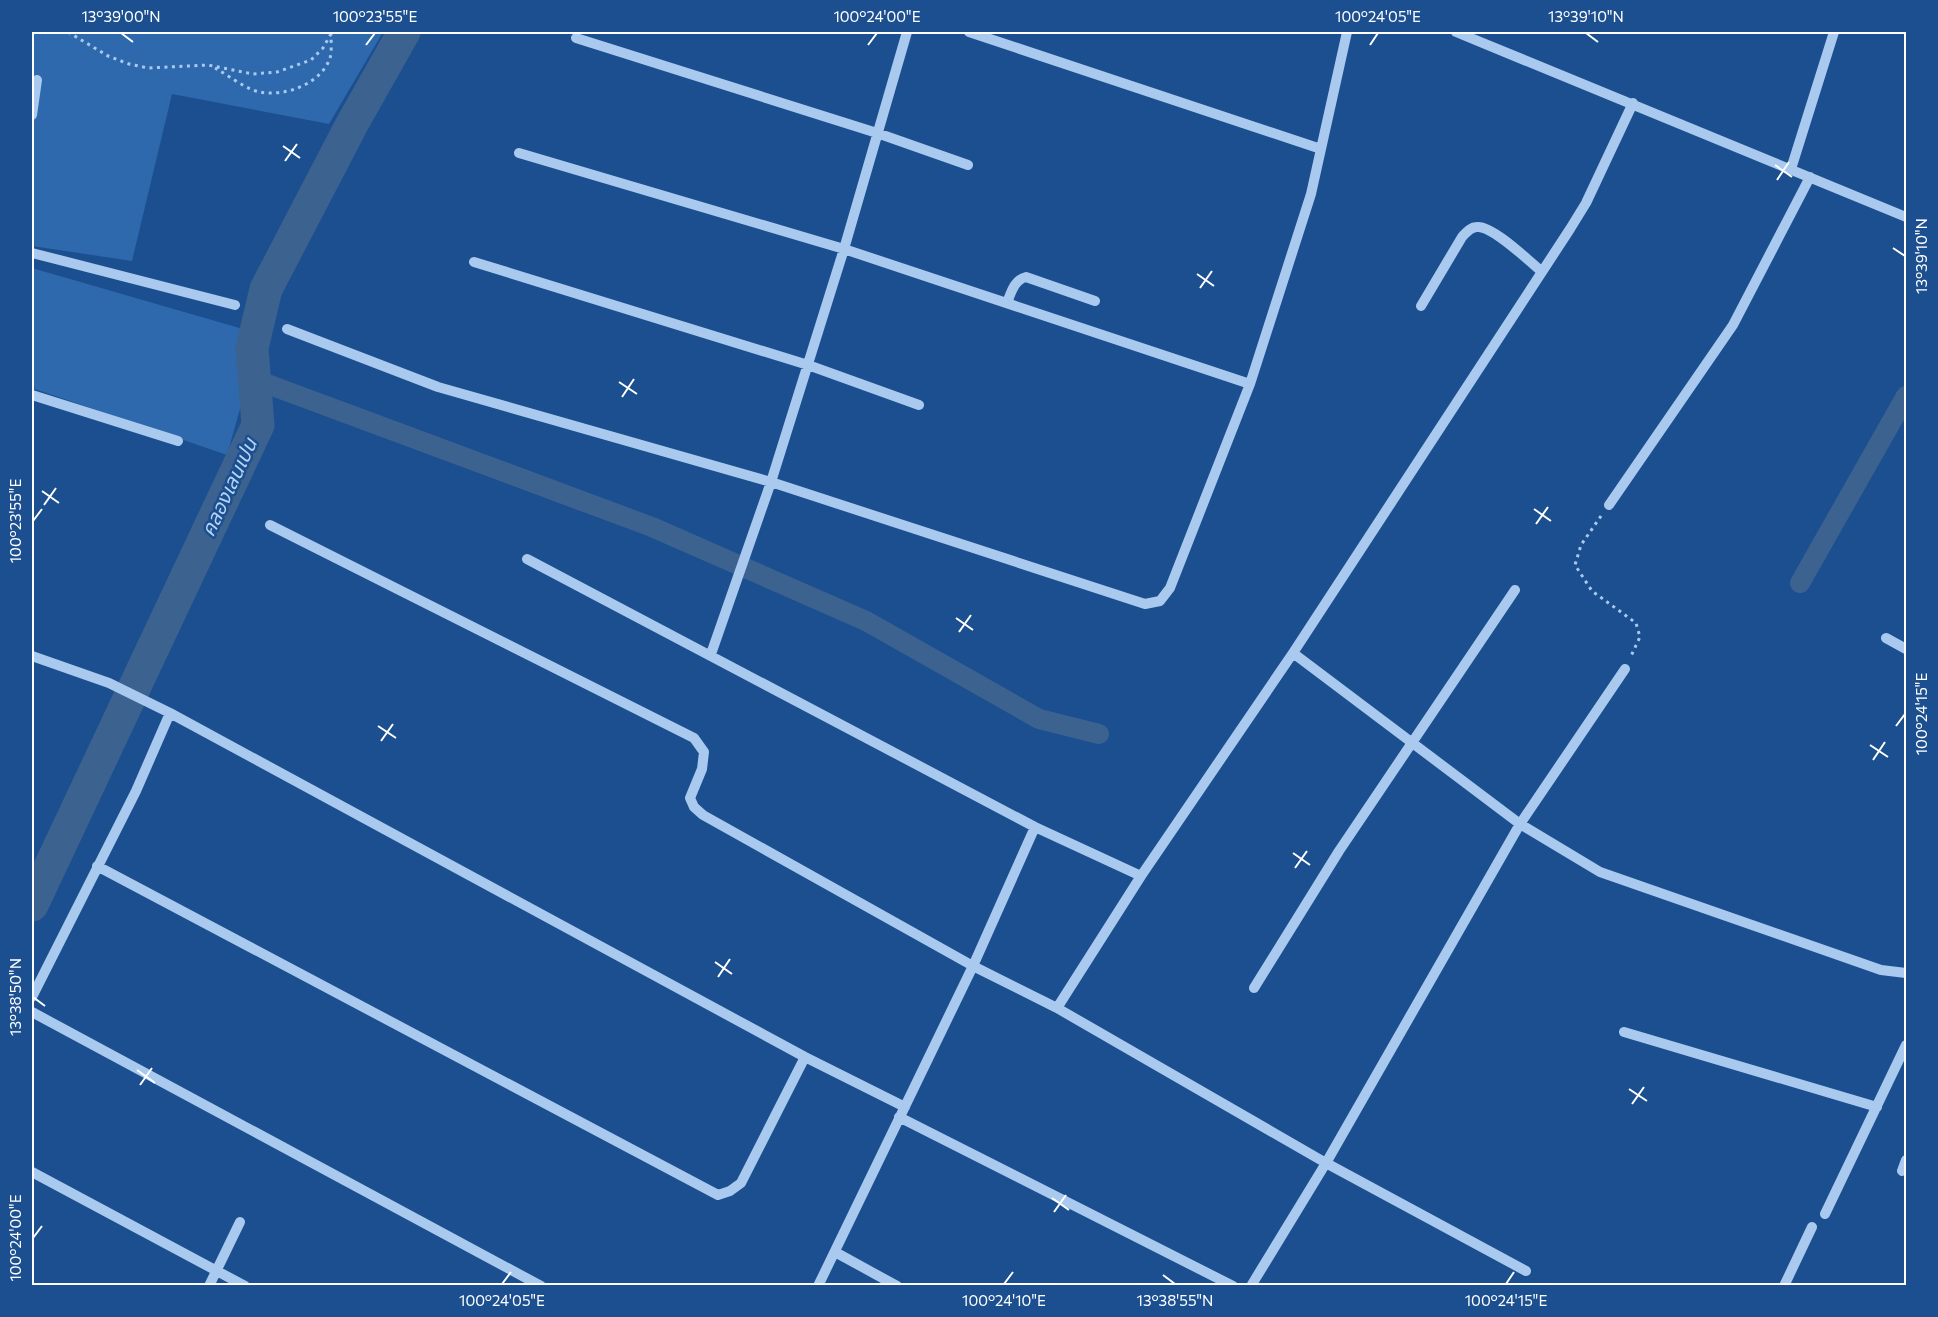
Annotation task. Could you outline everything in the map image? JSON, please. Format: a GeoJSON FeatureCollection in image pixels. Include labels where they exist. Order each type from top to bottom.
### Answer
{"type":"FeatureCollection","features":[{"type":"Feature","properties":{"kind":"street"},"geometry":{"type":"LineString","coordinates":[[711,654],[771,482],[844,249],[908,32]]}},
{"type":"Feature","properties":{"kind":"street"},"geometry":{"type":"LineString","coordinates":[[969,32],[1321,149]]}},
{"type":"Feature","properties":{"kind":"street"},"geometry":{"type":"LineString","coordinates":[[287,329],[438,387],[771,482],[1145,604],[1160,601],[1170,588],[1250,384],[1311,194],[1347,32]]}},
{"type":"Feature","properties":{"kind":"street"},"geometry":{"type":"LineString","coordinates":[[1456,32],[1906,217]]}},
{"type":"Feature","properties":{"kind":"street"},"geometry":{"type":"LineString","coordinates":[[1791,169],[1834,32]]}},
{"type":"Feature","properties":{"kind":"street"},"geometry":{"type":"LineString","coordinates":[[576,38],[877,133],[968,165]]}},
{"type":"Feature","properties":{"kind":"street"},"geometry":{"type":"LineString","coordinates":[[32,115],[37,80]]}},
{"type":"Feature","properties":{"kind":"street"},"geometry":{"type":"LineString","coordinates":[[1057,1008],[1141,876],[1293,653],[1587,203],[1633,103]]}},
{"type":"Feature","properties":{"kind":"street"},"geometry":{"type":"LineString","coordinates":[[519,153],[844,249],[1250,384]]}},
{"type":"Feature","properties":{"kind":"street"},"geometry":{"type":"LineString","coordinates":[[1609,504],[1733,325],[1810,177]]}},
{"type":"Feature","properties":{"kind":"street"},"geometry":{"type":"LineString","coordinates":[[1421,306],[1462,237],[1477,226],[1489,229],[1542,272]]}},
{"type":"Feature","properties":{"kind":"street"},"geometry":{"type":"LineString","coordinates":[[32,253],[235,305]]}},
{"type":"Feature","properties":{"kind":"street"},"geometry":{"type":"LineString","coordinates":[[474,262],[808,365],[919,405]]}},
{"type":"Feature","properties":{"kind":"street"},"geometry":{"type":"LineString","coordinates":[[1007,303],[1020,278],[1026,277],[1095,302]]}},
{"type":"Feature","properties":{"kind":"street"},"geometry":{"type":"LineString","coordinates":[[32,395],[178,441]]}},
{"type":"Feature","properties":{"kind":"street"},"geometry":{"type":"LineString","coordinates":[[270,525],[694,738],[704,752],[702,769],[690,798],[694,807],[974,966],[1057,1008],[1326,1163],[1526,1271]]}},
{"type":"Feature","properties":{"kind":"street"},"geometry":{"type":"LineString","coordinates":[[527,559],[711,654],[1035,827],[1141,876]]}},
{"type":"Feature","properties":{"kind":"street"},"geometry":{"type":"LineString","coordinates":[[1254,988],[1338,851],[1515,590]]}},
{"type":"Feature","properties":{"kind":"street"},"geometry":{"type":"LineString","coordinates":[[1886,638],[1906,649]]}},
{"type":"Feature","properties":{"kind":"street"},"geometry":{"type":"LineString","coordinates":[[1293,653],[1520,824],[1600,872],[1881,970],[1906,973]]}},
{"type":"Feature","properties":{"kind":"street"},"geometry":{"type":"LineString","coordinates":[[32,656],[109,683],[170,713],[805,1057],[905,1107]]}},
{"type":"Feature","properties":{"kind":"street"},"geometry":{"type":"LineString","coordinates":[[1251,1286],[1326,1163],[1520,824],[1625,669]]}},
{"type":"Feature","properties":{"kind":"street"},"geometry":{"type":"LineString","coordinates":[[32,997],[136,791],[170,713]]}},
{"type":"Feature","properties":{"kind":"street"},"geometry":{"type":"LineString","coordinates":[[818,1286],[974,966],[1035,827]]}},
{"type":"Feature","properties":{"kind":"street"},"geometry":{"type":"LineString","coordinates":[[97,866],[718,1195],[730,1191],[741,1183],[805,1057]]}},
{"type":"Feature","properties":{"kind":"street"},"geometry":{"type":"LineString","coordinates":[[32,1012],[541,1286]]}},
{"type":"Feature","properties":{"kind":"street"},"geometry":{"type":"LineString","coordinates":[[1624,1032],[1877,1107]]}},
{"type":"Feature","properties":{"kind":"street"},"geometry":{"type":"LineString","coordinates":[[1825,1214],[1906,1045]]}},
{"type":"Feature","properties":{"kind":"street"},"geometry":{"type":"LineString","coordinates":[[899,1117],[1233,1286]]}},
{"type":"Feature","properties":{"kind":"street"},"geometry":{"type":"LineString","coordinates":[[1902,1171],[1906,1160]]}},
{"type":"Feature","properties":{"kind":"street"},"geometry":{"type":"LineString","coordinates":[[32,1172],[245,1286]]}},
{"type":"Feature","properties":{"kind":"street"},"geometry":{"type":"LineString","coordinates":[[209,1286],[240,1222]]}},
{"type":"Feature","properties":{"kind":"street"},"geometry":{"type":"LineString","coordinates":[[1784,1286],[1812,1227]]}},
{"type":"Feature","properties":{"kind":"street"},"geometry":{"type":"LineString","coordinates":[[835,1252],[897,1286]]}},
{"type":"Feature","properties":{"kind":"path"},"geometry":{"type":"LineString","coordinates":[[68,32],[108,56],[129,64],[148,68],[211,66],[253,74],[277,72],[311,60],[323,48],[332,33]]}},
{"type":"Feature","properties":{"kind":"path"},"geometry":{"type":"LineString","coordinates":[[211,66],[259,92],[291,91],[313,81],[330,58],[332,33]]}},
{"type":"Feature","properties":{"kind":"path"},"geometry":{"type":"LineString","coordinates":[[1609,504],[1581,545],[1575,565],[1592,591],[1636,623],[1640,637],[1625,669]]}},
{"type":"Feature","properties":{"kind":"shaded area"},"geometry":{"type":"Polygon","coordinates":[[[32,32],[383,32],[329,124],[172,94],[132,261],[32,246],[32,32]]]}},
{"type":"Feature","properties":{"kind":"shaded area"},"geometry":{"type":"Polygon","coordinates":[[[32,268],[243,329],[244,395],[227,455],[32,388],[32,268]]]}},
{"type":"Feature","properties":{"kind":"waterway","name":"คลองเลนเปน"},"geometry":{"type":"LineString","coordinates":[[32,905],[258,425],[252,348],[266,289],[352,124],[404,32]]}},
{"type":"Feature","properties":{"kind":"waterway"},"geometry":{"type":"LineString","coordinates":[[254,379],[652,527],[866,621],[1039,719],[1099,734]]}},
{"type":"Feature","properties":{"kind":"waterway"},"geometry":{"type":"LineString","coordinates":[[1800,583],[1906,396]]}}]}
